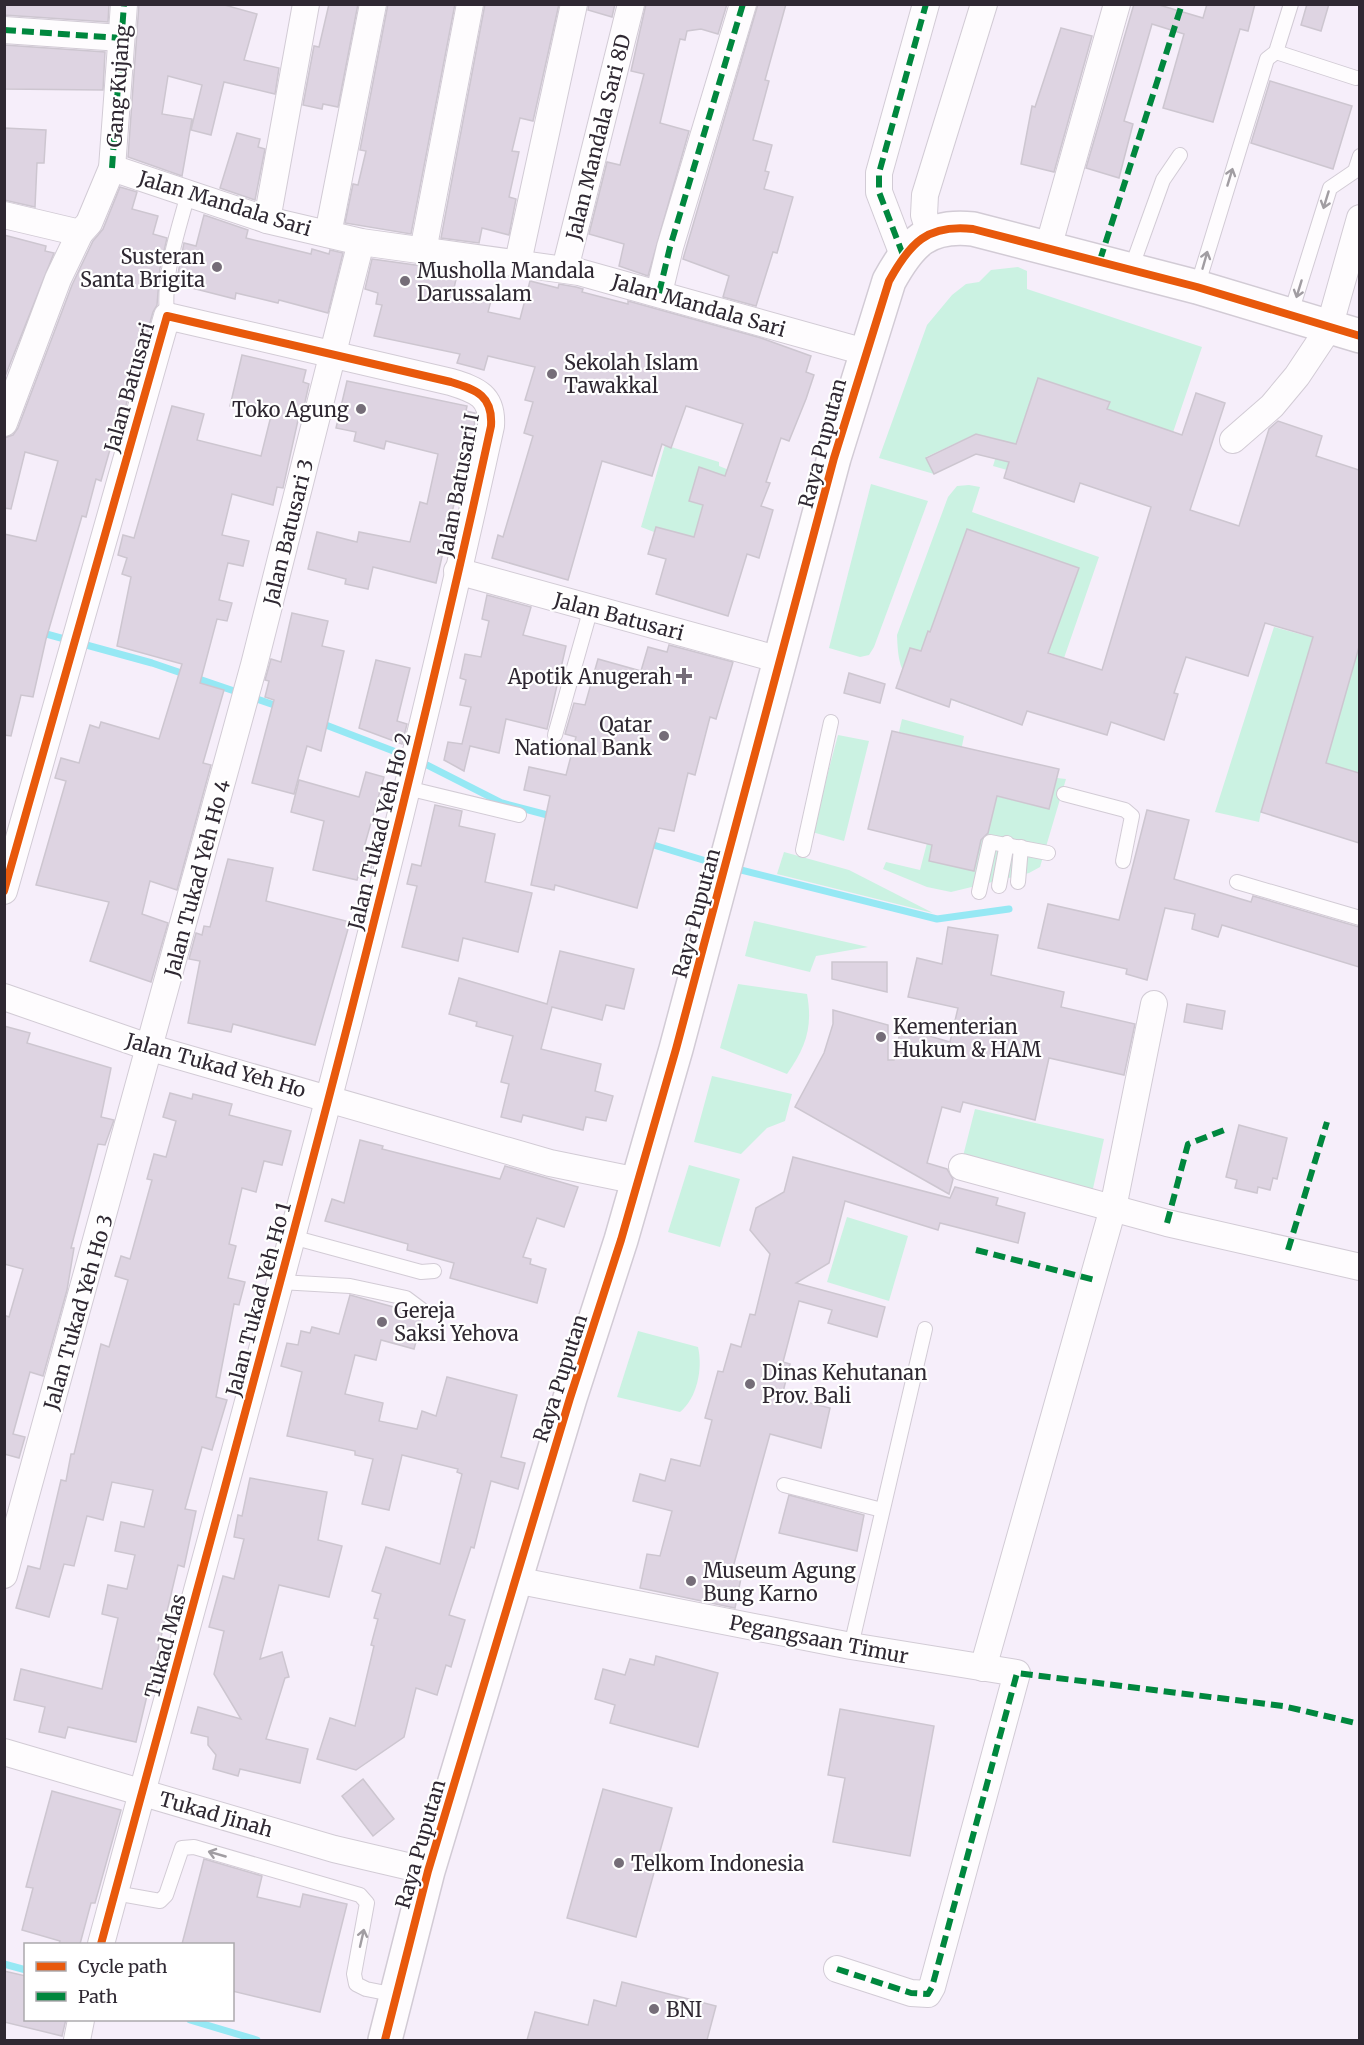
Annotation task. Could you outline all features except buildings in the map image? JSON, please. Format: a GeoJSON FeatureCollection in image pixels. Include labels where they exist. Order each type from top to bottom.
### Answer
{"type":"FeatureCollection","features":[{"type":"Feature","properties":{"kind":"main road","name":"Raya Puputan"},"geometry":{"type":"LineString","coordinates":[[385,2040],[428,1871],[638,1181],[730,852],[865,352],[889,281],[903,255],[920,238],[930,234],[955,227],[973,229],[1197,286],[1359,336]]}},
{"type":"Feature","properties":{"kind":"street","name":"Gang Kujang"},"geometry":{"type":"LineString","coordinates":[[4,423],[42,316],[80,233],[89,223],[112,168],[124,4]]}},
{"type":"Feature","properties":{"kind":"street"},"geometry":{"type":"LineString","coordinates":[[267,220],[306,4]]}},
{"type":"Feature","properties":{"kind":"street"},"geometry":{"type":"LineString","coordinates":[[328,234],[373,4]]}},
{"type":"Feature","properties":{"kind":"street"},"geometry":{"type":"LineString","coordinates":[[423,251],[470,4]]}},
{"type":"Feature","properties":{"kind":"street"},"geometry":{"type":"LineString","coordinates":[[518,262],[574,4]]}},
{"type":"Feature","properties":{"kind":"street","name":"Jalan Mandala Sari 8D"},"geometry":{"type":"LineString","coordinates":[[565,269],[631,4]]}},
{"type":"Feature","properties":{"kind":"street"},"geometry":{"type":"LineString","coordinates":[[659,293],[670,247],[742,4]]}},
{"type":"Feature","properties":{"kind":"street"},"geometry":{"type":"LineString","coordinates":[[903,255],[879,192],[879,174],[927,4]]}},
{"type":"Feature","properties":{"kind":"street"},"geometry":{"type":"LineString","coordinates":[[930,234],[924,215],[926,195],[984,4]]}},
{"type":"Feature","properties":{"kind":"street"},"geometry":{"type":"LineString","coordinates":[[1048,248],[1117,4]]}},
{"type":"Feature","properties":{"kind":"street"},"geometry":{"type":"LineString","coordinates":[[4,30],[121,39]]}},
{"type":"Feature","properties":{"kind":"street","name":"Jalan Mandala Sari"},"geometry":{"type":"LineString","coordinates":[[112,168],[267,220],[360,242],[565,269],[659,293],[865,352]]}},
{"type":"Feature","properties":{"kind":"street"},"geometry":{"type":"LineString","coordinates":[[4,215],[80,233]]}},
{"type":"Feature","properties":{"kind":"street"},"geometry":{"type":"LineString","coordinates":[[1233,440],[1272,406],[1298,376],[1329,328],[1359,218]]}},
{"type":"Feature","properties":{"kind":"street","name":"Jalan Batusari 3"},"geometry":{"type":"LineString","coordinates":[[242,708],[255,665],[360,242]]}},
{"type":"Feature","properties":{"kind":"street","name":"Jalan Batusari"},"geometry":{"type":"LineString","coordinates":[[4,891],[166,316],[471,388],[490,406]]}},
{"type":"Feature","properties":{"kind":"street","name":"Jalan Batusari I"},"geometry":{"type":"LineString","coordinates":[[457,571],[491,426],[490,406]]}},
{"type":"Feature","properties":{"kind":"street","name":"Jalan Batusari"},"geometry":{"type":"LineString","coordinates":[[457,571],[780,660]]}},
{"type":"Feature","properties":{"kind":"street","name":"Jalan Tukad Yeh Ho 2"},"geometry":{"type":"LineString","coordinates":[[328,1098],[408,783],[457,571]]}},
{"type":"Feature","properties":{"kind":"street","name":"Jalan Tukad Yeh Ho 4"},"geometry":{"type":"LineString","coordinates":[[151,1048],[242,708]]}},
{"type":"Feature","properties":{"kind":"street","name":"Jalan Tukad Yeh Ho"},"geometry":{"type":"LineString","coordinates":[[4,997],[151,1048],[550,1162],[638,1181]]}},
{"type":"Feature","properties":{"kind":"street"},"geometry":{"type":"LineString","coordinates":[[983,1668],[1113,1208],[1154,1004]]}},
{"type":"Feature","properties":{"kind":"street","name":"Jalan Tukad Yeh Ho 3"},"geometry":{"type":"LineString","coordinates":[[4,1575],[151,1048]]}},
{"type":"Feature","properties":{"kind":"street","name":"Jalan Tukad Yeh Ho 1"},"geometry":{"type":"LineString","coordinates":[[219,1508],[328,1098]]}},
{"type":"Feature","properties":{"kind":"street"},"geometry":{"type":"LineString","coordinates":[[962,1167],[1113,1208],[1359,1267]]}},
{"type":"Feature","properties":{"kind":"street","name":"Tukad Mas"},"geometry":{"type":"LineString","coordinates":[[101,1943],[219,1508]]}},
{"type":"Feature","properties":{"kind":"street","name":"Pegangsaan Timur"},"geometry":{"type":"LineString","coordinates":[[516,1580],[851,1646],[1017,1673],[962,1879],[928,1994],[911,1993],[837,1969]]}},
{"type":"Feature","properties":{"kind":"street","name":"Tukad Jinah"},"geometry":{"type":"LineString","coordinates":[[4,1752],[334,1849],[428,1871]]}},
{"type":"Feature","properties":{"kind":"street"},"geometry":{"type":"LineString","coordinates":[[77,2040],[81,2021]]}},
{"type":"Feature","properties":{"kind":"lane"},"geometry":{"type":"LineString","coordinates":[[1197,286],[1267,59],[1276,52],[1291,4]]}},
{"type":"Feature","properties":{"kind":"lane"},"geometry":{"type":"LineString","coordinates":[[1276,52],[1358,76]]}},
{"type":"Feature","properties":{"kind":"lane"},"geometry":{"type":"LineString","coordinates":[[1131,269],[1163,180],[1180,155]]}},
{"type":"Feature","properties":{"kind":"lane"},"geometry":{"type":"LineString","coordinates":[[1290,316],[1330,188],[1355,171],[1359,156]]}},
{"type":"Feature","properties":{"kind":"lane"},"geometry":{"type":"LineString","coordinates":[[166,316],[164,292],[168,266],[188,194]]}},
{"type":"Feature","properties":{"kind":"lane"},"geometry":{"type":"LineString","coordinates":[[555,735],[591,608]]}},
{"type":"Feature","properties":{"kind":"lane"},"geometry":{"type":"LineString","coordinates":[[802,850],[831,722]]}},
{"type":"Feature","properties":{"kind":"lane"},"geometry":{"type":"LineString","coordinates":[[408,783],[519,815]]}},
{"type":"Feature","properties":{"kind":"lane"},"geometry":{"type":"LineString","coordinates":[[1064,794],[1125,810],[1132,816],[1123,861]]}},
{"type":"Feature","properties":{"kind":"lane"},"geometry":{"type":"LineString","coordinates":[[979,892],[990,842],[1007,843],[1048,853]]}},
{"type":"Feature","properties":{"kind":"lane"},"geometry":{"type":"LineString","coordinates":[[999,886],[1007,843]]}},
{"type":"Feature","properties":{"kind":"lane"},"geometry":{"type":"LineString","coordinates":[[1018,882],[1021,847]]}},
{"type":"Feature","properties":{"kind":"lane"},"geometry":{"type":"LineString","coordinates":[[1237,882],[1359,918]]}},
{"type":"Feature","properties":{"kind":"lane"},"geometry":{"type":"LineString","coordinates":[[292,1237],[421,1272],[435,1271]]}},
{"type":"Feature","properties":{"kind":"lane"},"geometry":{"type":"LineString","coordinates":[[280,1282],[350,1286],[406,1298],[422,1310]]}},
{"type":"Feature","properties":{"kind":"lane"},"geometry":{"type":"LineString","coordinates":[[851,1646],[925,1329]]}},
{"type":"Feature","properties":{"kind":"lane"},"geometry":{"type":"LineString","coordinates":[[784,1485],[882,1510]]}},
{"type":"Feature","properties":{"kind":"lane"},"geometry":{"type":"LineString","coordinates":[[115,1893],[160,1901],[166,1895],[182,1848],[194,1848],[360,1895],[367,1903],[367,1915],[354,1974],[356,1984],[366,1989],[396,1995]]}},
{"type":"Feature","properties":{"kind":"green space"},"geometry":{"type":"Polygon","coordinates":[[[1018,267],[1027,271],[1027,289],[1202,347],[1148,506],[1157,426],[1107,409],[1109,402],[1038,378],[1007,470],[993,466],[1001,440],[976,434],[926,457],[934,474],[879,458],[927,325],[952,295],[966,284],[979,282],[991,270],[1018,267]]]}},
{"type":"Feature","properties":{"kind":"green space"},"geometry":{"type":"Polygon","coordinates":[[[665,445],[719,462],[719,466],[729,470],[727,476],[699,468],[689,501],[703,505],[694,537],[656,527],[654,532],[641,527],[665,445]]]}},
{"type":"Feature","properties":{"kind":"green space"},"geometry":{"type":"Polygon","coordinates":[[[871,484],[928,501],[874,647],[869,655],[860,657],[829,648],[871,484]]]}},
{"type":"Feature","properties":{"kind":"green space"},"geometry":{"type":"Polygon","coordinates":[[[957,486],[980,487],[972,512],[1099,557],[1064,658],[1048,652],[1022,725],[918,688],[903,671],[899,658],[897,635],[948,497],[957,486]]]}},
{"type":"Feature","properties":{"kind":"green space"},"geometry":{"type":"Polygon","coordinates":[[[1274,627],[1359,650],[1359,843],[1261,812],[1259,822],[1215,812],[1274,627]]]}},
{"type":"Feature","properties":{"kind":"green space"},"geometry":{"type":"Polygon","coordinates":[[[902,719],[964,736],[954,786],[1049,809],[1057,778],[1066,779],[1040,867],[1029,873],[951,892],[927,887],[883,869],[886,862],[920,870],[927,843],[916,841],[940,743],[899,732],[902,719]]]}},
{"type":"Feature","properties":{"kind":"green space"},"geometry":{"type":"Polygon","coordinates":[[[838,735],[869,741],[844,841],[812,832],[838,735]]]}},
{"type":"Feature","properties":{"kind":"green space"},"geometry":{"type":"Polygon","coordinates":[[[784,852],[849,870],[933,913],[777,874],[784,852]]]}},
{"type":"Feature","properties":{"kind":"green space"},"geometry":{"type":"Polygon","coordinates":[[[754,921],[868,947],[816,956],[810,972],[745,956],[754,921]]]}},
{"type":"Feature","properties":{"kind":"green space"},"geometry":{"type":"Polygon","coordinates":[[[738,984],[807,994],[809,1017],[806,1036],[799,1055],[787,1074],[720,1048],[738,984]]]}},
{"type":"Feature","properties":{"kind":"green space"},"geometry":{"type":"Polygon","coordinates":[[[712,1076],[792,1094],[785,1121],[767,1128],[741,1154],[694,1142],[712,1076]]]}},
{"type":"Feature","properties":{"kind":"green space"},"geometry":{"type":"Polygon","coordinates":[[[975,1109],[1104,1139],[1092,1193],[961,1164],[975,1109]]]}},
{"type":"Feature","properties":{"kind":"green space"},"geometry":{"type":"Polygon","coordinates":[[[689,1165],[740,1179],[720,1247],[668,1232],[689,1165]]]}},
{"type":"Feature","properties":{"kind":"green space"},"geometry":{"type":"Polygon","coordinates":[[[847,1217],[908,1236],[889,1301],[827,1282],[847,1217]]]}},
{"type":"Feature","properties":{"kind":"green space"},"geometry":{"type":"Polygon","coordinates":[[[638,1331],[698,1347],[700,1364],[697,1382],[691,1399],[680,1412],[617,1397],[638,1331]]]}},
{"type":"Feature","properties":{"kind":"waterway"},"geometry":{"type":"LineString","coordinates":[[39,632],[152,663],[240,693]]}},
{"type":"Feature","properties":{"kind":"waterway"},"geometry":{"type":"LineString","coordinates":[[251,697],[280,707]]}},
{"type":"Feature","properties":{"kind":"waterway"},"geometry":{"type":"LineString","coordinates":[[318,722],[409,757]]}},
{"type":"Feature","properties":{"kind":"waterway"},"geometry":{"type":"LineString","coordinates":[[419,761],[502,803],[555,817]]}},
{"type":"Feature","properties":{"kind":"waterway"},"geometry":{"type":"LineString","coordinates":[[647,843],[716,864]]}},
{"type":"Feature","properties":{"kind":"waterway"},"geometry":{"type":"LineString","coordinates":[[733,868],[937,919],[1009,909]]}},
{"type":"Feature","properties":{"kind":"waterway"},"geometry":{"type":"LineString","coordinates":[[4,1964],[24,1969]]}},
{"type":"Feature","properties":{"kind":"waterway"},"geometry":{"type":"LineString","coordinates":[[193,2021],[257,2040]]}},
{"type":"Feature","properties":{"kind":"marked path"},"geometry":{"type":"LineString","coordinates":[[112,168],[124,4]]}},
{"type":"Feature","properties":{"kind":"marked path"},"geometry":{"type":"LineString","coordinates":[[659,293],[670,247],[743,4]]}},
{"type":"Feature","properties":{"kind":"marked path"},"geometry":{"type":"LineString","coordinates":[[903,255],[879,192],[879,173],[926,4]]}},
{"type":"Feature","properties":{"kind":"marked path"},"geometry":{"type":"LineString","coordinates":[[1100,260],[1182,4]]}},
{"type":"Feature","properties":{"kind":"marked path"},"geometry":{"type":"LineString","coordinates":[[4,30],[121,38]]}},
{"type":"Feature","properties":{"kind":"marked path"},"geometry":{"type":"LineString","coordinates":[[1288,1250],[1327,1122]]}},
{"type":"Feature","properties":{"kind":"marked path"},"geometry":{"type":"LineString","coordinates":[[1167,1223],[1188,1144],[1227,1129]]}},
{"type":"Feature","properties":{"kind":"marked path"},"geometry":{"type":"LineString","coordinates":[[976,1250],[1095,1280]]}},
{"type":"Feature","properties":{"kind":"marked path"},"geometry":{"type":"LineString","coordinates":[[837,1969],[911,1993],[928,1994],[932,1987],[1017,1673],[1283,1706],[1360,1724]]}},
{"type":"Feature","properties":{"kind":"cycle path"},"geometry":{"type":"LineString","coordinates":[[385,2040],[428,1871],[570,1398],[621,1240],[676,1049],[834,458],[889,281],[905,256],[922,239],[943,230],[973,229],[1197,287],[1360,336]]}},
{"type":"Feature","properties":{"kind":"cycle path"},"geometry":{"type":"LineString","coordinates":[[4,891],[167,316],[451,382],[482,396],[489,408],[491,426],[448,617],[355,998],[101,1943]]}},
{"type":"Feature","properties":{"kind":"place","name":"Susteran Santa Brigita"},"geometry":{"type":"Point","coordinates":[217,267]}},
{"type":"Feature","properties":{"kind":"place","name":"Musholla Mandala Darussalam"},"geometry":{"type":"Point","coordinates":[405,281]}},
{"type":"Feature","properties":{"kind":"place","name":"Sekolah Islam Tawakkal"},"geometry":{"type":"Point","coordinates":[552,374]}},
{"type":"Feature","properties":{"kind":"place","name":"Toko Agung"},"geometry":{"type":"Point","coordinates":[361,409]}},
{"type":"Feature","properties":{"kind":"place","name":"Apotik Anugerah"},"geometry":{"type":"Point","coordinates":[684,676]}},
{"type":"Feature","properties":{"kind":"place","name":"Qatar National Bank"},"geometry":{"type":"Point","coordinates":[664,736]}},
{"type":"Feature","properties":{"kind":"place","name":"Kementerian Hukum & HAM"},"geometry":{"type":"Point","coordinates":[881,1037]}},
{"type":"Feature","properties":{"kind":"place","name":"Gereja Saksi Yehova"},"geometry":{"type":"Point","coordinates":[382,1322]}},
{"type":"Feature","properties":{"kind":"place","name":"Dinas Kehutanan Prov. Bali"},"geometry":{"type":"Point","coordinates":[750,1384]}},
{"type":"Feature","properties":{"kind":"place","name":"Museum Agung Bung Karno"},"geometry":{"type":"Point","coordinates":[691,1581]}},
{"type":"Feature","properties":{"kind":"place","name":"Telkom Indonesia"},"geometry":{"type":"Point","coordinates":[619,1863]}},
{"type":"Feature","properties":{"kind":"place","name":"BNI"},"geometry":{"type":"Point","coordinates":[654,2009]}}]}
